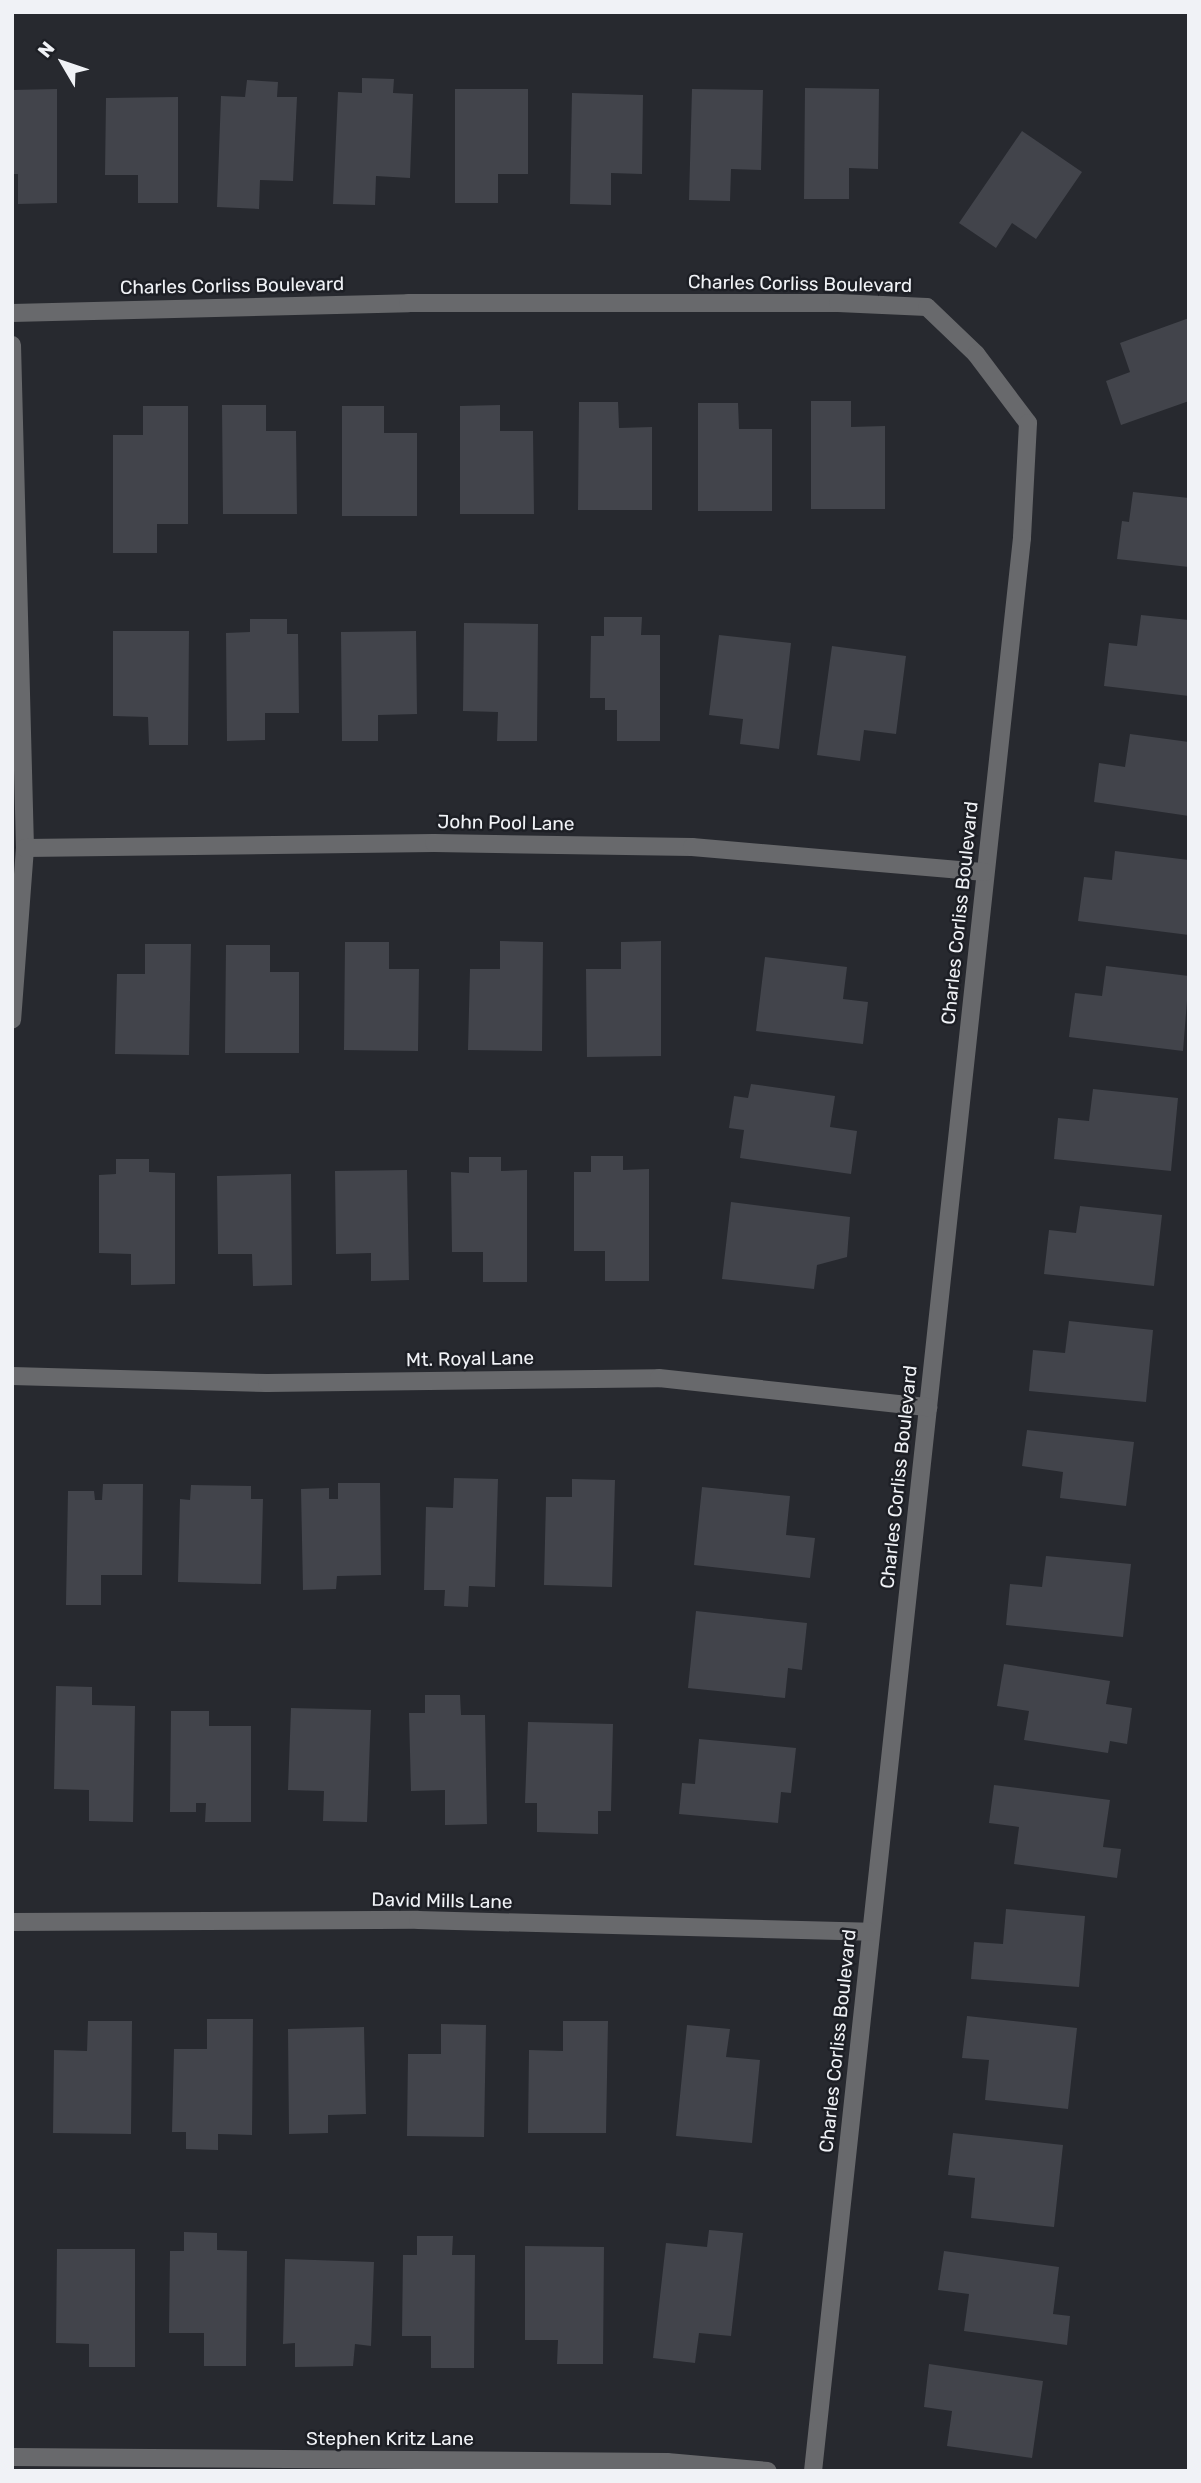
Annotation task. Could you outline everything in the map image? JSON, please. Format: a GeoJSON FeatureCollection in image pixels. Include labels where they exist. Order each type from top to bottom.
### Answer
{"type":"FeatureCollection","features":[{"type":"Feature","properties":{"kind":"street","name":"Charles Corliss Boulevard"},"geometry":{"type":"LineString","coordinates":[[12,313],[435,303],[838,303],[927,307],[976,354],[1028,423],[1021,538],[813,2471]]}},
{"type":"Feature","properties":{"kind":"street"},"geometry":{"type":"LineString","coordinates":[[12,345],[25,848],[12,1020]]}},
{"type":"Feature","properties":{"kind":"street","name":"John Pool Lane"},"geometry":{"type":"LineString","coordinates":[[25,848],[434,843],[692,847],[985,872]]}},
{"type":"Feature","properties":{"kind":"street","name":"Mt. Royal Lane"},"geometry":{"type":"LineString","coordinates":[[12,1376],[267,1383],[659,1378],[928,1407]]}},
{"type":"Feature","properties":{"kind":"street","name":"David Mills Lane"},"geometry":{"type":"LineString","coordinates":[[12,1922],[418,1920],[870,1932]]}},
{"type":"Feature","properties":{"kind":"street","name":"Stephen Kritz Lane"},"geometry":{"type":"LineString","coordinates":[[12,2456],[667,2462],[768,2471]]}},
{"type":"Feature","properties":{"kind":"building"},"geometry":{"type":"Polygon","coordinates":[[[362,78],[394,79],[393,93],[413,94],[410,178],[376,176],[375,205],[333,204],[338,92],[362,93],[362,78]]]}},
{"type":"Feature","properties":{"kind":"building"},"geometry":{"type":"Polygon","coordinates":[[[247,80],[278,82],[277,97],[297,97],[293,181],[260,180],[259,209],[217,207],[221,96],[245,97],[247,80]]]}},
{"type":"Feature","properties":{"kind":"building"},"geometry":{"type":"Polygon","coordinates":[[[805,88],[879,89],[878,169],[849,168],[849,199],[804,199],[805,88]]]}},
{"type":"Feature","properties":{"kind":"building"},"geometry":{"type":"Polygon","coordinates":[[[57,89],[57,203],[18,204],[18,174],[12,174],[12,90],[57,89]]]}},
{"type":"Feature","properties":{"kind":"building"},"geometry":{"type":"Polygon","coordinates":[[[455,89],[528,89],[528,174],[498,174],[498,203],[455,203],[455,89]]]}},
{"type":"Feature","properties":{"kind":"building"},"geometry":{"type":"Polygon","coordinates":[[[692,89],[763,90],[761,170],[731,169],[730,201],[689,200],[692,89]]]}},
{"type":"Feature","properties":{"kind":"building"},"geometry":{"type":"Polygon","coordinates":[[[572,93],[643,95],[642,174],[611,173],[611,205],[570,204],[572,93]]]}},
{"type":"Feature","properties":{"kind":"building"},"geometry":{"type":"Polygon","coordinates":[[[178,97],[178,203],[138,203],[138,175],[105,175],[106,98],[178,97]]]}},
{"type":"Feature","properties":{"kind":"building"},"geometry":{"type":"Polygon","coordinates":[[[1022,131],[1082,172],[1036,239],[1012,223],[996,248],[959,223],[1022,131]]]}},
{"type":"Feature","properties":{"kind":"building"},"geometry":{"type":"Polygon","coordinates":[[[1189,318],[1189,401],[1121,425],[1106,381],[1130,372],[1120,343],[1189,318]]]}},
{"type":"Feature","properties":{"kind":"building"},"geometry":{"type":"Polygon","coordinates":[[[811,401],[851,401],[851,427],[885,426],[885,509],[811,509],[811,401]]]}},
{"type":"Feature","properties":{"kind":"building"},"geometry":{"type":"Polygon","coordinates":[[[579,402],[618,402],[619,428],[652,427],[652,510],[578,510],[579,402]]]}},
{"type":"Feature","properties":{"kind":"building"},"geometry":{"type":"Polygon","coordinates":[[[698,403],[738,403],[739,429],[772,429],[772,511],[698,511],[698,403]]]}},
{"type":"Feature","properties":{"kind":"building"},"geometry":{"type":"Polygon","coordinates":[[[222,405],[266,405],[266,431],[296,431],[297,514],[223,514],[222,405]]]}},
{"type":"Feature","properties":{"kind":"building"},"geometry":{"type":"Polygon","coordinates":[[[500,405],[500,431],[533,431],[534,514],[460,514],[460,406],[500,405]]]}},
{"type":"Feature","properties":{"kind":"building"},"geometry":{"type":"Polygon","coordinates":[[[143,406],[188,406],[188,524],[157,524],[157,553],[113,553],[113,435],[143,435],[143,406]]]}},
{"type":"Feature","properties":{"kind":"building"},"geometry":{"type":"Polygon","coordinates":[[[342,406],[384,406],[384,433],[417,433],[417,516],[342,516],[342,406]]]}},
{"type":"Feature","properties":{"kind":"building"},"geometry":{"type":"Polygon","coordinates":[[[1133,492],[1189,498],[1189,567],[1117,559],[1122,521],[1129,522],[1133,492]]]}},
{"type":"Feature","properties":{"kind":"building"},"geometry":{"type":"Polygon","coordinates":[[[1141,615],[1189,620],[1189,696],[1104,686],[1109,643],[1137,646],[1141,615]]]}},
{"type":"Feature","properties":{"kind":"building"},"geometry":{"type":"Polygon","coordinates":[[[604,617],[642,617],[641,635],[660,635],[660,741],[617,741],[617,710],[605,710],[605,698],[590,698],[591,636],[604,636],[604,617]]]}},
{"type":"Feature","properties":{"kind":"building"},"geometry":{"type":"Polygon","coordinates":[[[250,619],[287,619],[287,634],[298,634],[299,713],[265,713],[265,740],[227,741],[226,633],[250,632],[250,619]]]}},
{"type":"Feature","properties":{"kind":"building"},"geometry":{"type":"Polygon","coordinates":[[[464,623],[538,624],[537,741],[497,741],[498,712],[463,711],[464,623]]]}},
{"type":"Feature","properties":{"kind":"building"},"geometry":{"type":"Polygon","coordinates":[[[113,631],[189,631],[188,745],[149,745],[148,717],[113,716],[113,631]]]}},
{"type":"Feature","properties":{"kind":"building"},"geometry":{"type":"Polygon","coordinates":[[[416,631],[417,714],[378,715],[378,741],[342,741],[341,632],[416,631]]]}},
{"type":"Feature","properties":{"kind":"building"},"geometry":{"type":"Polygon","coordinates":[[[719,635],[791,643],[779,749],[740,744],[743,719],[709,715],[719,635]]]}},
{"type":"Feature","properties":{"kind":"building"},"geometry":{"type":"Polygon","coordinates":[[[832,646],[906,656],[896,734],[864,730],[860,761],[817,755],[832,646]]]}},
{"type":"Feature","properties":{"kind":"building"},"geometry":{"type":"Polygon","coordinates":[[[1130,734],[1189,742],[1189,816],[1094,802],[1099,763],[1125,767],[1130,734]]]}},
{"type":"Feature","properties":{"kind":"building"},"geometry":{"type":"Polygon","coordinates":[[[1115,851],[1189,860],[1189,935],[1078,921],[1084,877],[1112,880],[1115,851]]]}},
{"type":"Feature","properties":{"kind":"building"},"geometry":{"type":"Polygon","coordinates":[[[500,941],[543,942],[542,1051],[468,1050],[470,969],[500,969],[500,941]]]}},
{"type":"Feature","properties":{"kind":"building"},"geometry":{"type":"Polygon","coordinates":[[[661,941],[661,1056],[587,1057],[586,969],[621,969],[621,942],[661,941]]]}},
{"type":"Feature","properties":{"kind":"building"},"geometry":{"type":"Polygon","coordinates":[[[345,942],[389,942],[389,969],[419,969],[418,1051],[344,1050],[345,942]]]}},
{"type":"Feature","properties":{"kind":"building"},"geometry":{"type":"Polygon","coordinates":[[[145,944],[191,944],[189,1055],[115,1054],[117,974],[145,974],[145,944]]]}},
{"type":"Feature","properties":{"kind":"building"},"geometry":{"type":"Polygon","coordinates":[[[226,945],[270,945],[270,972],[299,972],[299,1053],[225,1053],[226,945]]]}},
{"type":"Feature","properties":{"kind":"building"},"geometry":{"type":"Polygon","coordinates":[[[765,957],[847,967],[843,999],[868,1002],[863,1044],[756,1031],[765,957]]]}},
{"type":"Feature","properties":{"kind":"building"},"geometry":{"type":"Polygon","coordinates":[[[1106,966],[1189,976],[1183,1051],[1069,1037],[1075,993],[1102,996],[1106,966]]]}},
{"type":"Feature","properties":{"kind":"building"},"geometry":{"type":"Polygon","coordinates":[[[751,1084],[835,1096],[830,1127],[857,1131],[851,1174],[740,1158],[744,1130],[729,1128],[734,1096],[748,1098],[751,1084]]]}},
{"type":"Feature","properties":{"kind":"building"},"geometry":{"type":"Polygon","coordinates":[[[1093,1089],[1178,1098],[1171,1171],[1054,1159],[1058,1118],[1089,1121],[1093,1089]]]}},
{"type":"Feature","properties":{"kind":"building"},"geometry":{"type":"Polygon","coordinates":[[[591,1156],[623,1156],[623,1170],[649,1169],[649,1281],[605,1281],[605,1251],[574,1251],[574,1172],[591,1172],[591,1156]]]}},
{"type":"Feature","properties":{"kind":"building"},"geometry":{"type":"Polygon","coordinates":[[[469,1157],[501,1157],[501,1171],[527,1170],[527,1282],[483,1282],[483,1252],[452,1252],[451,1172],[469,1173],[469,1157]]]}},
{"type":"Feature","properties":{"kind":"building"},"geometry":{"type":"Polygon","coordinates":[[[116,1159],[149,1159],[149,1172],[175,1173],[175,1284],[131,1285],[131,1254],[99,1253],[99,1175],[116,1174],[116,1159]]]}},
{"type":"Feature","properties":{"kind":"building"},"geometry":{"type":"Polygon","coordinates":[[[407,1170],[409,1280],[371,1281],[371,1253],[336,1254],[335,1171],[407,1170]]]}},
{"type":"Feature","properties":{"kind":"building"},"geometry":{"type":"Polygon","coordinates":[[[291,1174],[292,1285],[253,1286],[252,1254],[218,1254],[217,1176],[291,1174]]]}},
{"type":"Feature","properties":{"kind":"building"},"geometry":{"type":"Polygon","coordinates":[[[731,1202],[850,1217],[847,1257],[817,1265],[814,1289],[722,1279],[731,1202]]]}},
{"type":"Feature","properties":{"kind":"building"},"geometry":{"type":"Polygon","coordinates":[[[1080,1206],[1162,1215],[1154,1286],[1044,1274],[1049,1230],[1076,1233],[1080,1206]]]}},
{"type":"Feature","properties":{"kind":"building"},"geometry":{"type":"Polygon","coordinates":[[[1069,1321],[1153,1330],[1146,1402],[1029,1391],[1033,1350],[1065,1353],[1069,1321]]]}},
{"type":"Feature","properties":{"kind":"building"},"geometry":{"type":"Polygon","coordinates":[[[1027,1430],[1134,1442],[1126,1506],[1060,1498],[1063,1472],[1022,1466],[1027,1430]]]}},
{"type":"Feature","properties":{"kind":"building"},"geometry":{"type":"Polygon","coordinates":[[[454,1478],[498,1479],[495,1587],[469,1586],[468,1607],[444,1606],[445,1590],[424,1590],[426,1507],[453,1508],[454,1478]]]}},
{"type":"Feature","properties":{"kind":"building"},"geometry":{"type":"Polygon","coordinates":[[[572,1479],[615,1480],[612,1587],[544,1585],[546,1497],[572,1497],[572,1479]]]}},
{"type":"Feature","properties":{"kind":"building"},"geometry":{"type":"Polygon","coordinates":[[[338,1483],[380,1483],[381,1575],[337,1576],[336,1589],[303,1590],[301,1489],[329,1488],[329,1499],[338,1499],[338,1483]]]}},
{"type":"Feature","properties":{"kind":"building"},"geometry":{"type":"Polygon","coordinates":[[[103,1484],[143,1484],[142,1575],[101,1575],[101,1605],[66,1605],[68,1491],[94,1491],[95,1500],[102,1500],[103,1484]]]}},
{"type":"Feature","properties":{"kind":"building"},"geometry":{"type":"Polygon","coordinates":[[[191,1485],[251,1486],[251,1499],[263,1499],[261,1584],[178,1582],[180,1499],[190,1500],[191,1485]]]}},
{"type":"Feature","properties":{"kind":"building"},"geometry":{"type":"Polygon","coordinates":[[[702,1487],[790,1496],[786,1535],[815,1538],[810,1578],[694,1565],[702,1487]]]}},
{"type":"Feature","properties":{"kind":"building"},"geometry":{"type":"Polygon","coordinates":[[[1046,1556],[1131,1564],[1123,1637],[1006,1625],[1010,1584],[1042,1587],[1046,1556]]]}},
{"type":"Feature","properties":{"kind":"building"},"geometry":{"type":"Polygon","coordinates":[[[696,1611],[807,1623],[802,1670],[788,1668],[785,1698],[688,1688],[696,1611]]]}},
{"type":"Feature","properties":{"kind":"building"},"geometry":{"type":"Polygon","coordinates":[[[1004,1664],[1110,1681],[1106,1704],[1132,1708],[1127,1744],[1110,1741],[1108,1753],[1024,1740],[1029,1711],[997,1706],[1004,1664]]]}},
{"type":"Feature","properties":{"kind":"building"},"geometry":{"type":"Polygon","coordinates":[[[56,1686],[92,1687],[92,1705],[135,1706],[133,1822],[89,1821],[89,1790],[54,1789],[56,1686]]]}},
{"type":"Feature","properties":{"kind":"building"},"geometry":{"type":"Polygon","coordinates":[[[425,1695],[460,1695],[461,1715],[485,1715],[487,1824],[445,1825],[445,1790],[411,1791],[409,1713],[425,1713],[425,1695]]]}},
{"type":"Feature","properties":{"kind":"building"},"geometry":{"type":"Polygon","coordinates":[[[291,1708],[371,1710],[367,1822],[323,1821],[324,1791],[288,1790],[291,1708]]]}},
{"type":"Feature","properties":{"kind":"building"},"geometry":{"type":"Polygon","coordinates":[[[171,1711],[209,1711],[209,1726],[251,1726],[251,1822],[205,1822],[206,1803],[196,1803],[196,1812],[170,1812],[171,1711]]]}},
{"type":"Feature","properties":{"kind":"building"},"geometry":{"type":"Polygon","coordinates":[[[528,1722],[613,1724],[611,1811],[598,1811],[598,1834],[537,1832],[537,1803],[525,1803],[528,1722]]]}},
{"type":"Feature","properties":{"kind":"building"},"geometry":{"type":"Polygon","coordinates":[[[699,1739],[796,1748],[791,1793],[781,1792],[778,1823],[679,1814],[682,1783],[695,1784],[699,1739]]]}},
{"type":"Feature","properties":{"kind":"building"},"geometry":{"type":"Polygon","coordinates":[[[994,1785],[1110,1800],[1103,1847],[1121,1849],[1117,1878],[1014,1864],[1019,1827],[989,1823],[994,1785]]]}},
{"type":"Feature","properties":{"kind":"building"},"geometry":{"type":"Polygon","coordinates":[[[1006,1909],[1085,1916],[1079,1987],[971,1979],[974,1942],[1003,1944],[1006,1909]]]}},
{"type":"Feature","properties":{"kind":"building"},"geometry":{"type":"Polygon","coordinates":[[[967,2016],[1077,2028],[1068,2109],[985,2100],[989,2060],[962,2058],[967,2016]]]}},
{"type":"Feature","properties":{"kind":"building"},"geometry":{"type":"Polygon","coordinates":[[[207,2019],[253,2019],[252,2135],[218,2134],[218,2150],[186,2149],[186,2132],[172,2132],[174,2049],[207,2049],[207,2019]]]}},
{"type":"Feature","properties":{"kind":"building"},"geometry":{"type":"Polygon","coordinates":[[[88,2021],[132,2021],[131,2134],[53,2133],[54,2050],[87,2051],[88,2021]]]}},
{"type":"Feature","properties":{"kind":"building"},"geometry":{"type":"Polygon","coordinates":[[[563,2021],[608,2021],[606,2133],[528,2133],[529,2050],[563,2051],[563,2021]]]}},
{"type":"Feature","properties":{"kind":"building"},"geometry":{"type":"Polygon","coordinates":[[[441,2024],[486,2025],[484,2137],[407,2136],[408,2054],[441,2054],[441,2024]]]}},
{"type":"Feature","properties":{"kind":"building"},"geometry":{"type":"Polygon","coordinates":[[[687,2025],[730,2029],[726,2057],[760,2060],[752,2143],[676,2136],[687,2025]]]}},
{"type":"Feature","properties":{"kind":"building"},"geometry":{"type":"Polygon","coordinates":[[[364,2027],[366,2114],[328,2115],[328,2133],[289,2134],[288,2029],[364,2027]]]}},
{"type":"Feature","properties":{"kind":"building"},"geometry":{"type":"Polygon","coordinates":[[[953,2133],[1063,2145],[1054,2227],[971,2218],[975,2178],[948,2175],[953,2133]]]}},
{"type":"Feature","properties":{"kind":"building"},"geometry":{"type":"Polygon","coordinates":[[[709,2230],[743,2233],[731,2336],[699,2333],[695,2363],[653,2358],[666,2243],[707,2247],[709,2230]]]}},
{"type":"Feature","properties":{"kind":"building"},"geometry":{"type":"Polygon","coordinates":[[[184,2232],[217,2233],[217,2250],[247,2251],[246,2366],[204,2366],[204,2333],[169,2333],[170,2251],[184,2251],[184,2232]]]}},
{"type":"Feature","properties":{"kind":"building"},"geometry":{"type":"Polygon","coordinates":[[[417,2236],[453,2236],[452,2255],[475,2255],[474,2368],[431,2368],[431,2336],[402,2336],[403,2255],[417,2255],[417,2236]]]}},
{"type":"Feature","properties":{"kind":"building"},"geometry":{"type":"Polygon","coordinates":[[[525,2246],[604,2247],[603,2364],[557,2364],[558,2340],[525,2340],[525,2246]]]}},
{"type":"Feature","properties":{"kind":"building"},"geometry":{"type":"Polygon","coordinates":[[[57,2249],[135,2249],[135,2367],[89,2367],[89,2344],[56,2343],[57,2249]]]}},
{"type":"Feature","properties":{"kind":"building"},"geometry":{"type":"Polygon","coordinates":[[[944,2251],[1059,2267],[1053,2314],[1070,2316],[1067,2345],[964,2331],[969,2294],[938,2290],[944,2251]]]}},
{"type":"Feature","properties":{"kind":"building"},"geometry":{"type":"Polygon","coordinates":[[[285,2259],[374,2262],[371,2346],[355,2344],[353,2366],[295,2367],[295,2343],[283,2344],[285,2259]]]}},
{"type":"Feature","properties":{"kind":"building"},"geometry":{"type":"Polygon","coordinates":[[[929,2364],[1043,2381],[1032,2458],[947,2446],[952,2411],[924,2407],[929,2364]]]}}]}
